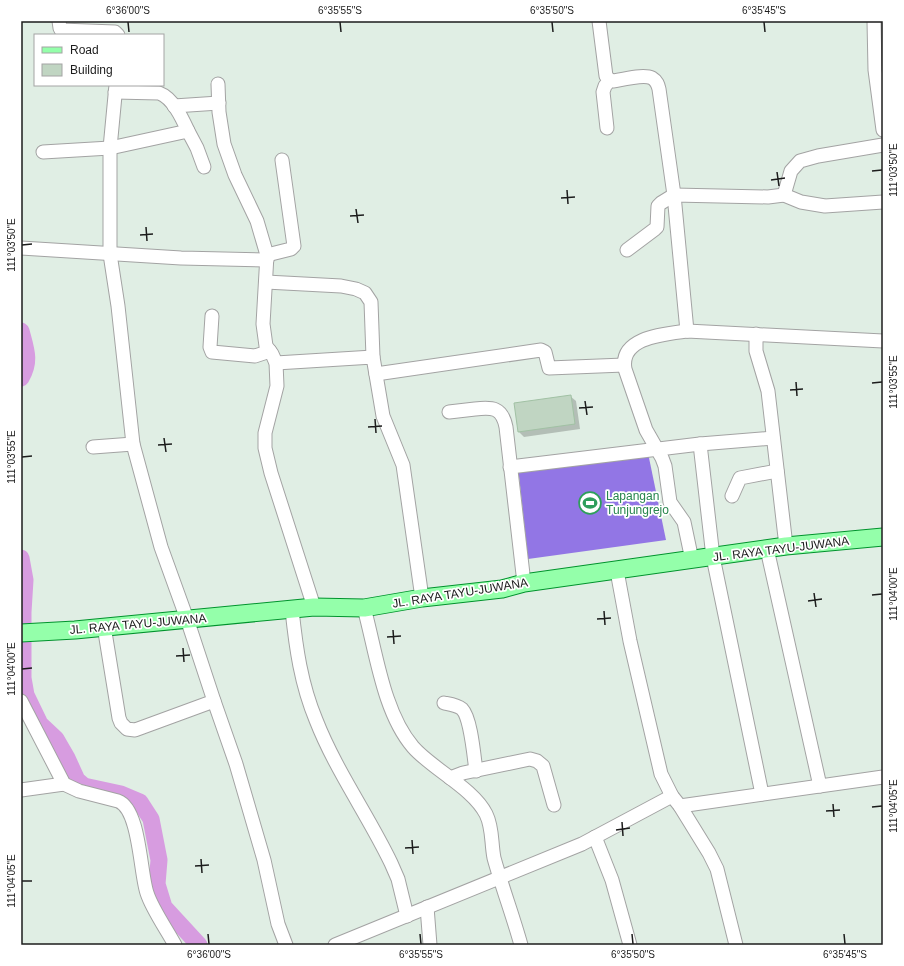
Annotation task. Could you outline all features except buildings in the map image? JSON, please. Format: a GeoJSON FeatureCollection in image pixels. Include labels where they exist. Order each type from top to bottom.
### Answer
{"type":"FeatureCollection","features":[{"type":"Feature","properties":{"kind":"main road","name":"JL. RAYA TAYU-JUWANA"},"geometry":{"type":"LineString","coordinates":[[29,632],[314,607],[364,608],[422,598],[502,589],[524,583],[786,546],[883,538]]}},
{"type":"Feature","properties":{"kind":"street"},"geometry":{"type":"LineString","coordinates":[[58,21],[61,30],[115,32],[117,34]]}},
{"type":"Feature","properties":{"kind":"street"},"geometry":{"type":"LineString","coordinates":[[600,21],[606,76],[610,80],[614,81],[645,77],[652,78],[656,82],[659,89],[674,195],[687,331]]}},
{"type":"Feature","properties":{"kind":"street"},"geometry":{"type":"LineString","coordinates":[[874,21],[879,58],[883,130]]}},
{"type":"Feature","properties":{"kind":"street"},"geometry":{"type":"LineString","coordinates":[[607,128],[603,92],[605,86],[610,80]]}},
{"type":"Feature","properties":{"kind":"street"},"geometry":{"type":"LineString","coordinates":[[218,84],[221,128],[229,157],[235,175],[257,221],[267,258],[263,324],[266,346],[276,363],[277,386],[265,433],[266,448],[271,473],[314,607]]}},
{"type":"Feature","properties":{"kind":"street"},"geometry":{"type":"LineString","coordinates":[[204,167],[197,148],[188,131],[174,106],[167,98],[159,93],[115,89],[110,148],[110,254],[133,444],[161,547],[187,619],[249,805],[264,860],[278,924],[286,945]]}},
{"type":"Feature","properties":{"kind":"street"},"geometry":{"type":"LineString","coordinates":[[174,106],[219,103]]}},
{"type":"Feature","properties":{"kind":"street"},"geometry":{"type":"LineString","coordinates":[[43,152],[110,148],[188,131]]}},
{"type":"Feature","properties":{"kind":"street"},"geometry":{"type":"LineString","coordinates":[[784,195],[791,171],[800,161],[818,156],[883,145]]}},
{"type":"Feature","properties":{"kind":"street"},"geometry":{"type":"LineString","coordinates":[[21,248],[209,260],[267,258],[291,249],[294,246],[282,160]]}},
{"type":"Feature","properties":{"kind":"street"},"geometry":{"type":"LineString","coordinates":[[627,250],[656,228],[658,206],[660,203],[674,195],[768,197],[784,195],[801,202],[825,206],[883,202]]}},
{"type":"Feature","properties":{"kind":"street"},"geometry":{"type":"LineString","coordinates":[[266,282],[341,286],[356,289],[364,292],[368,296],[370,302],[373,357],[383,416],[403,465],[422,598]]}},
{"type":"Feature","properties":{"kind":"street"},"geometry":{"type":"LineString","coordinates":[[212,316],[210,347],[212,352],[255,356],[270,351]]}},
{"type":"Feature","properties":{"kind":"street"},"geometry":{"type":"LineString","coordinates":[[692,560],[684,522],[670,502],[665,466],[646,430],[624,365],[627,352],[638,342],[660,334],[687,331],[883,341]]}},
{"type":"Feature","properties":{"kind":"street"},"geometry":{"type":"LineString","coordinates":[[756,334],[756,351],[768,391],[786,546]]}},
{"type":"Feature","properties":{"kind":"street"},"geometry":{"type":"LineString","coordinates":[[376,374],[541,350],[545,352],[549,368],[624,365]]}},
{"type":"Feature","properties":{"kind":"street"},"geometry":{"type":"LineString","coordinates":[[276,363],[373,357]]}},
{"type":"Feature","properties":{"kind":"street"},"geometry":{"type":"LineString","coordinates":[[449,412],[493,408],[500,412],[503,417],[506,427],[524,583]]}},
{"type":"Feature","properties":{"kind":"street"},"geometry":{"type":"LineString","coordinates":[[510,467],[700,444],[773,438]]}},
{"type":"Feature","properties":{"kind":"street"},"geometry":{"type":"LineString","coordinates":[[93,447],[133,444]]}},
{"type":"Feature","properties":{"kind":"street"},"geometry":{"type":"LineString","coordinates":[[700,444],[713,557],[762,794]]}},
{"type":"Feature","properties":{"kind":"street"},"geometry":{"type":"LineString","coordinates":[[732,496],[740,478],[777,471]]}},
{"type":"Feature","properties":{"kind":"street"},"geometry":{"type":"LineString","coordinates":[[767,549],[820,786]]}},
{"type":"Feature","properties":{"kind":"street"},"geometry":{"type":"LineString","coordinates":[[617,571],[630,641],[661,774],[676,801],[709,853],[717,869],[736,945]]}},
{"type":"Feature","properties":{"kind":"street"},"geometry":{"type":"LineString","coordinates":[[364,608],[379,670],[394,718],[413,747],[480,805],[486,813],[491,831],[494,856],[521,945]]}},
{"type":"Feature","properties":{"kind":"street"},"geometry":{"type":"LineString","coordinates":[[292,610],[300,673],[316,720],[332,757],[391,863],[398,879],[407,916]]}},
{"type":"Feature","properties":{"kind":"street"},"geometry":{"type":"LineString","coordinates":[[104,626],[120,718],[127,729],[135,730],[214,702]]}},
{"type":"Feature","properties":{"kind":"street"},"geometry":{"type":"LineString","coordinates":[[21,701],[64,784]]}},
{"type":"Feature","properties":{"kind":"street"},"geometry":{"type":"LineString","coordinates":[[444,703],[458,707],[463,710],[466,715],[476,770]]}},
{"type":"Feature","properties":{"kind":"street"},"geometry":{"type":"LineString","coordinates":[[450,778],[463,773],[530,759],[537,761],[543,766],[554,806]]}},
{"type":"Feature","properties":{"kind":"street"},"geometry":{"type":"LineString","coordinates":[[335,945],[582,844],[676,801],[762,794],[883,777]]}},
{"type":"Feature","properties":{"kind":"street"},"geometry":{"type":"LineString","coordinates":[[21,790],[64,784],[79,791],[118,801],[127,807],[137,833],[148,895],[175,945]]}},
{"type":"Feature","properties":{"kind":"street"},"geometry":{"type":"LineString","coordinates":[[595,837],[612,880],[630,945]]}},
{"type":"Feature","properties":{"kind":"street"},"geometry":{"type":"LineString","coordinates":[[427,907],[430,945]]}},
{"type":"Feature","properties":{"kind":"shaded area","name":"Lapangan Tunjungrejo"},"geometry":{"type":"Polygon","coordinates":[[[648,453],[666,540],[528,559],[518,467],[648,453]]]}},
{"type":"Feature","properties":{"kind":"waterway"},"geometry":{"type":"LineString","coordinates":[[21,331],[27,355],[26,366],[21,378]]}},
{"type":"Feature","properties":{"kind":"waterway"},"geometry":{"type":"LineString","coordinates":[[21,558],[25,580],[23,612],[23,678],[26,695],[40,724],[56,739],[77,780],[84,786],[121,794],[140,802],[151,819],[159,860],[157,884],[164,907],[199,945]]}},
{"type":"Feature","properties":{"kind":"place","name":"Lapangan Tunjungrejo"},"geometry":{"type":"Point","coordinates":[590,503]}}]}
